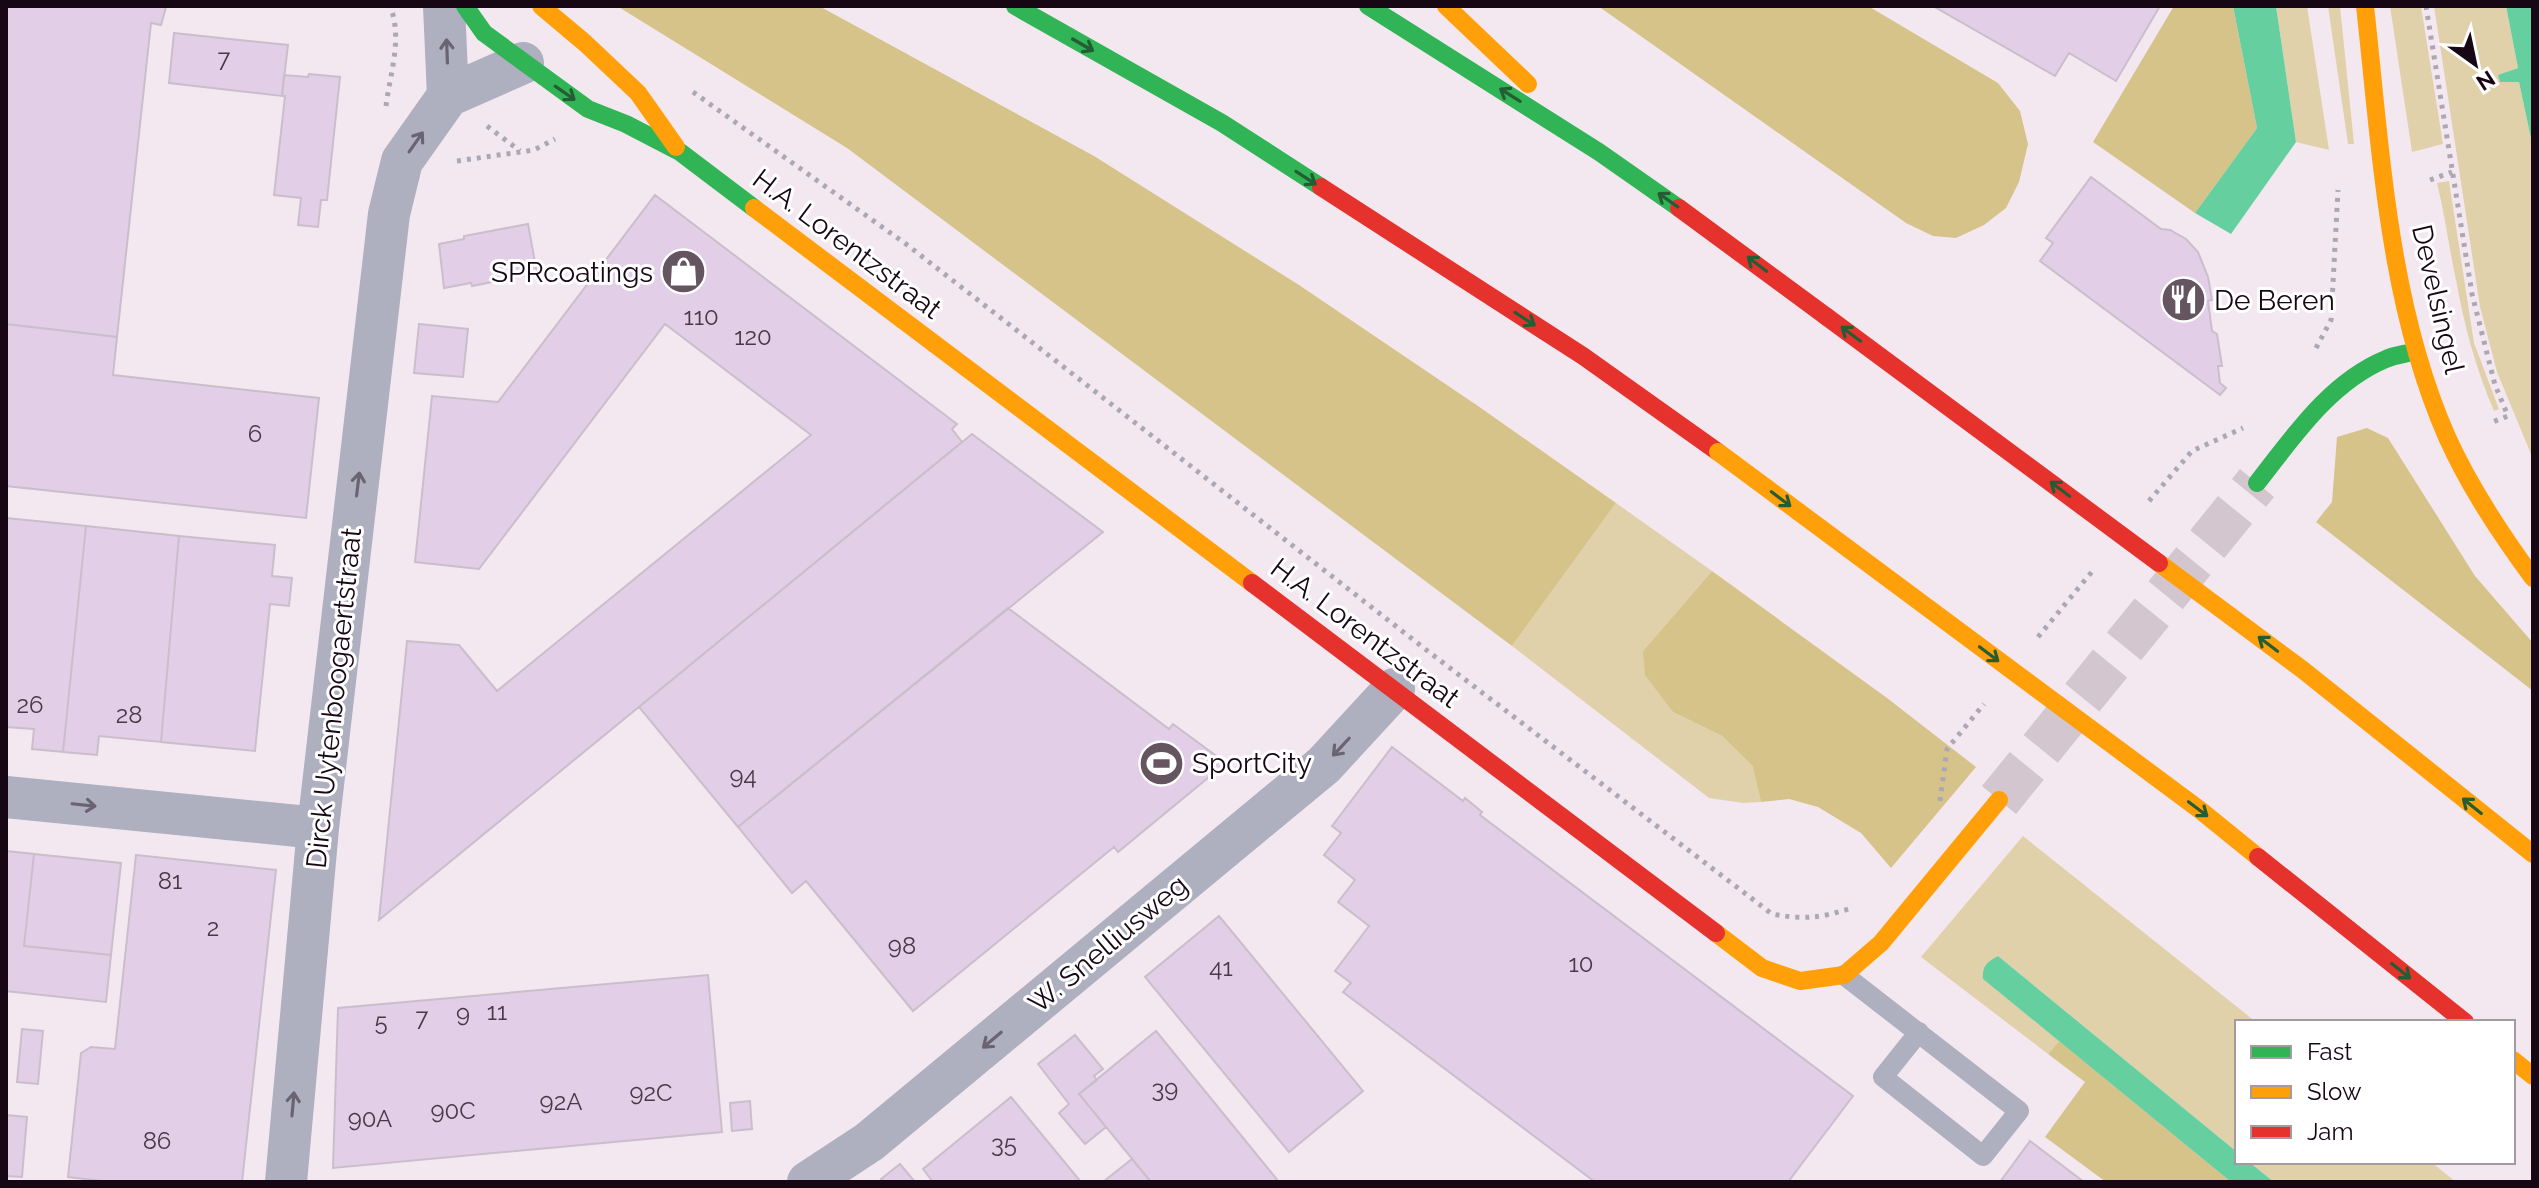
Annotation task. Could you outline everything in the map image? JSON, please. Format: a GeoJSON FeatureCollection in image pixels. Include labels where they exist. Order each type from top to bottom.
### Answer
{"type":"FeatureCollection","features":[{"type":"Feature","properties":{"kind":"main road","name":"H.A. Lorentzstraat"},"geometry":{"type":"LineString","coordinates":[[465,6],[484,33],[523,63],[588,109],[626,124],[680,152],[1762,968],[1800,981],[1844,975]]}},
{"type":"Feature","properties":{"kind":"main road","name":"H.A. Lorentzstraat"},"geometry":{"type":"LineString","coordinates":[[541,6],[638,93],[680,152]]}},
{"type":"Feature","properties":{"kind":"main road"},"geometry":{"type":"LineString","coordinates":[[1015,6],[1222,123],[1583,356],[1718,452],[2200,810],[2462,1020]]}},
{"type":"Feature","properties":{"kind":"main road"},"geometry":{"type":"LineString","coordinates":[[1368,6],[1599,152],[1732,245],[2303,670],[2533,854]]}},
{"type":"Feature","properties":{"kind":"main road"},"geometry":{"type":"LineString","coordinates":[[1446,6],[1599,152]]}},
{"type":"Feature","properties":{"kind":"main road","name":"Develsingel"},"geometry":{"type":"LineString","coordinates":[[2365,6],[2400,283],[2416,351],[2443,428],[2475,494],[2533,578]]}},
{"type":"Feature","properties":{"kind":"main road"},"geometry":{"type":"LineString","coordinates":[[2257,483],[2333,394],[2385,360],[2416,351]]}},
{"type":"Feature","properties":{"kind":"main road"},"geometry":{"type":"LineString","coordinates":[[1844,975],[1881,943],[1999,800]]}},
{"type":"Feature","properties":{"kind":"main road"},"geometry":{"type":"LineString","coordinates":[[2515,1062],[2533,1076]]}},
{"type":"Feature","properties":{"kind":"street"},"geometry":{"type":"LineString","coordinates":[[444,6],[448,96],[523,63]]}},
{"type":"Feature","properties":{"kind":"street","name":"Dirck Uytenboogaertstraat"},"geometry":{"type":"LineString","coordinates":[[286,1182],[318,828],[389,214],[402,161],[448,96]]}},
{"type":"Feature","properties":{"kind":"street","name":"W. Snelliusweg"},"geometry":{"type":"LineString","coordinates":[[808,1182],[869,1142],[1324,765],[1394,689]]}},
{"type":"Feature","properties":{"kind":"street"},"geometry":{"type":"LineString","coordinates":[[6,797],[318,828]]}},
{"type":"Feature","properties":{"kind":"lane"},"geometry":{"type":"LineString","coordinates":[[1844,975],[1919,1032],[2019,1111],[1983,1156],[1883,1077],[1919,1032]]}},
{"type":"Feature","properties":{"kind":"path"},"geometry":{"type":"LineString","coordinates":[[390,6],[396,20],[395,53]]}},
{"type":"Feature","properties":{"kind":"path"},"geometry":{"type":"LineString","coordinates":[[2426,6],[2472,294],[2495,385],[2508,416],[2490,423]]}},
{"type":"Feature","properties":{"kind":"path","name":"H.A. Lorentzstraat"},"geometry":{"type":"LineString","coordinates":[[685,86],[906,244],[1429,652]]}},
{"type":"Feature","properties":{"kind":"path"},"geometry":{"type":"LineString","coordinates":[[451,163],[534,150],[550,144],[588,109]]}},
{"type":"Feature","properties":{"kind":"shaded area"},"geometry":{"type":"Polygon","coordinates":[[[617,6],[819,6],[1094,156],[1299,285],[1616,503],[1512,646],[847,148],[617,6]]]}},
{"type":"Feature","properties":{"kind":"shaded area"},"geometry":{"type":"Polygon","coordinates":[[[1598,6],[1868,6],[1998,83],[2020,111],[2028,144],[2019,182],[2006,208],[1984,225],[1956,238],[1933,236],[1906,223],[1598,6]]]}},
{"type":"Feature","properties":{"kind":"shaded area"},"geometry":{"type":"Polygon","coordinates":[[[2174,6],[2233,6],[2257,128],[2195,213],[2093,142],[2174,6]]]}},
{"type":"Feature","properties":{"kind":"shaded area"},"geometry":{"type":"Polygon","coordinates":[[[2233,6],[2276,6],[2296,142],[2231,234],[2195,213],[2257,128],[2233,6]]]}},
{"type":"Feature","properties":{"kind":"shaded area"},"geometry":{"type":"Polygon","coordinates":[[[2276,6],[2307,6],[2329,150],[2296,142],[2276,6]]]}},
{"type":"Feature","properties":{"kind":"shaded area"},"geometry":{"type":"Polygon","coordinates":[[[2328,6],[2340,6],[2354,144],[2348,144],[2328,6]]]}},
{"type":"Feature","properties":{"kind":"shaded area"},"geometry":{"type":"Polygon","coordinates":[[[2390,6],[2421,6],[2443,144],[2412,152],[2390,6]]]}},
{"type":"Feature","properties":{"kind":"shaded area"},"geometry":{"type":"Polygon","coordinates":[[[2434,6],[2506,6],[2518,68],[2499,75],[2500,82],[2519,82],[2533,148],[2533,459],[2497,372],[2480,307],[2434,6]]]}},
{"type":"Feature","properties":{"kind":"shaded area"},"geometry":{"type":"Polygon","coordinates":[[[2506,6],[2533,6],[2533,148],[2519,82],[2500,82],[2498,75],[2518,68],[2506,6]]]}},
{"type":"Feature","properties":{"kind":"shaded area"},"geometry":{"type":"Polygon","coordinates":[[[2449,181],[2474,343],[2499,409],[2494,411],[2471,347],[2437,183],[2449,181]]]}},
{"type":"Feature","properties":{"kind":"shaded area"},"geometry":{"type":"Polygon","coordinates":[[[2367,428],[2388,438],[2475,576],[2533,643],[2533,691],[2316,522],[2332,502],[2337,437],[2367,428]]]}},
{"type":"Feature","properties":{"kind":"shaded area"},"geometry":{"type":"Polygon","coordinates":[[[1616,503],[1712,571],[1643,651],[1673,712],[1722,736],[1754,766],[1761,802],[1709,798],[1512,646],[1616,503]]]}},
{"type":"Feature","properties":{"kind":"shaded area"},"geometry":{"type":"Polygon","coordinates":[[[1712,571],[1976,767],[1891,868],[1861,833],[1818,807],[1789,799],[1761,802],[1753,766],[1722,736],[1673,712],[1645,675],[1643,651],[1712,571]]]}},
{"type":"Feature","properties":{"kind":"shaded area"},"geometry":{"type":"Polygon","coordinates":[[[2023,836],[2253,1020],[2235,1020],[2235,1150],[1998,956],[1983,979],[2059,1041],[2048,1054],[1921,957],[2023,836]]]}},
{"type":"Feature","properties":{"kind":"shaded area"},"geometry":{"type":"Polygon","coordinates":[[[1998,956],[2235,1150],[2235,1164],[2252,1164],[2274,1182],[2231,1182],[1983,979],[1983,971],[1998,956]]]}},
{"type":"Feature","properties":{"kind":"shaded area"},"geometry":{"type":"Polygon","coordinates":[[[2059,1041],[2231,1182],[2106,1182],[2045,1137],[2085,1082],[2048,1054],[2059,1041]]]}},
{"type":"Feature","properties":{"kind":"shaded area"},"geometry":{"type":"Polygon","coordinates":[[[2252,1164],[2434,1164],[2456,1182],[2274,1182],[2252,1164]]]}},
{"type":"Feature","properties":{"kind":"building"},"geometry":{"type":"Polygon","coordinates":[[[6,6],[166,7],[161,25],[151,23],[117,337],[6,324],[6,6]]]}},
{"type":"Feature","properties":{"kind":"building"},"geometry":{"type":"Polygon","coordinates":[[[1933,6],[2160,6],[2116,81],[2069,53],[2055,76],[1933,6]]]}},
{"type":"Feature","properties":{"kind":"building"},"geometry":{"type":"Polygon","coordinates":[[[174,33],[288,45],[282,96],[169,83],[174,33]]]}},
{"type":"Feature","properties":{"kind":"building"},"geometry":{"type":"Polygon","coordinates":[[[309,74],[340,77],[327,200],[321,200],[318,227],[298,225],[301,198],[274,195],[285,96],[282,96],[284,75],[308,77],[309,74]]]}},
{"type":"Feature","properties":{"kind":"building"},"geometry":{"type":"Polygon","coordinates":[[[2091,177],[2161,229],[2170,230],[2186,239],[2198,252],[2208,277],[2212,300],[2208,301],[2212,331],[2217,334],[2222,366],[2218,366],[2220,383],[2226,388],[2220,395],[2040,261],[2053,243],[2046,238],[2091,177]]]}},
{"type":"Feature","properties":{"kind":"building"},"geometry":{"type":"Polygon","coordinates":[[[655,195],[957,424],[952,429],[962,442],[379,920],[407,641],[459,645],[497,691],[811,435],[665,324],[479,569],[415,562],[432,396],[498,402],[655,195]]]}},
{"type":"Feature","properties":{"kind":"building"},"geometry":{"type":"Polygon","coordinates":[[[528,224],[537,273],[472,286],[471,283],[444,288],[439,244],[528,224]]]}},
{"type":"Feature","properties":{"kind":"building"},"geometry":{"type":"Polygon","coordinates":[[[6,324],[117,337],[113,375],[319,398],[306,518],[6,486],[6,324]]]}},
{"type":"Feature","properties":{"kind":"building"},"geometry":{"type":"Polygon","coordinates":[[[419,324],[468,329],[463,377],[414,373],[419,324]]]}},
{"type":"Feature","properties":{"kind":"building"},"geometry":{"type":"Polygon","coordinates":[[[972,434],[1103,532],[738,827],[639,707],[972,434]]]}},
{"type":"Feature","properties":{"kind":"building"},"geometry":{"type":"Polygon","coordinates":[[[6,518],[86,526],[63,752],[32,749],[34,729],[6,727],[6,518]]]}},
{"type":"Feature","properties":{"kind":"building"},"geometry":{"type":"Polygon","coordinates":[[[86,526],[179,536],[161,742],[99,736],[97,755],[63,752],[86,526]]]}},
{"type":"Feature","properties":{"kind":"building"},"geometry":{"type":"Polygon","coordinates":[[[179,536],[275,545],[272,576],[292,578],[289,606],[270,604],[255,751],[161,742],[179,536]]]}},
{"type":"Feature","properties":{"kind":"building"},"geometry":{"type":"Polygon","coordinates":[[[1008,608],[1169,729],[1173,724],[1226,763],[1118,852],[1114,847],[913,1011],[806,881],[792,893],[738,827],[1008,608]]]}},
{"type":"Feature","properties":{"kind":"building"},"geometry":{"type":"Polygon","coordinates":[[[1392,747],[1463,801],[1465,798],[1482,812],[1480,815],[1853,1096],[1788,1182],[1595,1182],[1343,992],[1351,983],[1335,971],[1369,926],[1338,902],[1355,880],[1324,855],[1341,833],[1332,826],[1392,747]]]}},
{"type":"Feature","properties":{"kind":"building"},"geometry":{"type":"Polygon","coordinates":[[[6,851],[34,854],[24,946],[111,955],[106,1002],[6,991],[6,851]]]}},
{"type":"Feature","properties":{"kind":"building"},"geometry":{"type":"Polygon","coordinates":[[[34,854],[121,863],[111,955],[24,946],[34,854]]]}},
{"type":"Feature","properties":{"kind":"building"},"geometry":{"type":"Polygon","coordinates":[[[136,855],[276,870],[242,1182],[111,1182],[68,1177],[81,1053],[91,1047],[115,1049],[136,855]]]}},
{"type":"Feature","properties":{"kind":"building"},"geometry":{"type":"Polygon","coordinates":[[[1219,916],[1363,1091],[1289,1152],[1145,977],[1219,916]]]}},
{"type":"Feature","properties":{"kind":"building"},"geometry":{"type":"Polygon","coordinates":[[[708,975],[722,1132],[333,1168],[338,1008],[708,975]]]}},
{"type":"Feature","properties":{"kind":"building"},"geometry":{"type":"Polygon","coordinates":[[[22,1029],[43,1031],[38,1084],[17,1082],[22,1029]]]}},
{"type":"Feature","properties":{"kind":"building"},"geometry":{"type":"Polygon","coordinates":[[[1156,1031],[1279,1182],[1151,1182],[1079,1094],[1156,1031]]]}},
{"type":"Feature","properties":{"kind":"building"},"geometry":{"type":"Polygon","coordinates":[[[1075,1035],[1103,1069],[1094,1076],[1097,1080],[1079,1094],[1106,1127],[1085,1144],[1059,1113],[1069,1104],[1038,1064],[1075,1035]]]}},
{"type":"Feature","properties":{"kind":"building"},"geometry":{"type":"Polygon","coordinates":[[[1011,1097],[1081,1182],[933,1182],[923,1169],[1011,1097]]]}},
{"type":"Feature","properties":{"kind":"building"},"geometry":{"type":"Polygon","coordinates":[[[750,1101],[752,1129],[732,1131],[730,1103],[750,1101]]]}},
{"type":"Feature","properties":{"kind":"building"},"geometry":{"type":"Polygon","coordinates":[[[6,1115],[27,1117],[22,1177],[6,1176],[6,1115]]]}},
{"type":"Feature","properties":{"kind":"building"},"geometry":{"type":"Polygon","coordinates":[[[2030,1141],[2084,1182],[2000,1182],[2030,1141]]]}},
{"type":"Feature","properties":{"kind":"building"},"geometry":{"type":"Polygon","coordinates":[[[1132,1159],[1151,1182],[1103,1182],[1132,1159]]]}},
{"type":"Feature","properties":{"kind":"building"},"geometry":{"type":"Polygon","coordinates":[[[900,1164],[915,1182],[884,1182],[881,1179],[900,1164]]]}},
{"type":"Feature","properties":{"kind":"tunnel"},"geometry":{"type":"LineString","coordinates":[[1999,800],[2257,483]]}},
{"type":"Feature","properties":{"kind":"traffic: fast"},"geometry":{"type":"LineString","coordinates":[[465,6],[484,33],[588,109],[626,124],[680,152],[754,208]]}},
{"type":"Feature","properties":{"kind":"traffic: fast"},"geometry":{"type":"LineString","coordinates":[[1015,6],[1222,123],[1321,187]]}},
{"type":"Feature","properties":{"kind":"traffic: fast"},"geometry":{"type":"LineString","coordinates":[[1368,6],[1599,152],[1679,208]]}},
{"type":"Feature","properties":{"kind":"traffic: fast"},"geometry":{"type":"LineString","coordinates":[[2257,483],[2284,447],[2330,396],[2366,369],[2393,356],[2416,351]]}},
{"type":"Feature","properties":{"kind":"traffic: slow"},"geometry":{"type":"LineString","coordinates":[[541,6],[638,93],[676,147]]}},
{"type":"Feature","properties":{"kind":"traffic: slow"},"geometry":{"type":"LineString","coordinates":[[1446,6],[1528,84]]}},
{"type":"Feature","properties":{"kind":"traffic: slow"},"geometry":{"type":"LineString","coordinates":[[2365,6],[2390,225],[2399,280],[2427,386],[2456,456],[2486,510],[2533,578]]}},
{"type":"Feature","properties":{"kind":"traffic: slow"},"geometry":{"type":"LineString","coordinates":[[754,208],[1252,583]]}},
{"type":"Feature","properties":{"kind":"traffic: slow"},"geometry":{"type":"LineString","coordinates":[[1718,452],[2200,810],[2258,857]]}},
{"type":"Feature","properties":{"kind":"traffic: slow"},"geometry":{"type":"LineString","coordinates":[[2159,563],[2303,670],[2533,854]]}},
{"type":"Feature","properties":{"kind":"traffic: slow"},"geometry":{"type":"LineString","coordinates":[[1716,933],[1762,968],[1800,981],[1844,975],[1881,943],[1999,800]]}},
{"type":"Feature","properties":{"kind":"traffic: slow"},"geometry":{"type":"LineString","coordinates":[[2515,1062],[2533,1076]]}},
{"type":"Feature","properties":{"kind":"traffic: jam"},"geometry":{"type":"LineString","coordinates":[[1321,187],[1583,356],[1718,452]]}},
{"type":"Feature","properties":{"kind":"traffic: jam"},"geometry":{"type":"LineString","coordinates":[[1679,208],[1827,317]]}},
{"type":"Feature","properties":{"kind":"traffic: jam"},"geometry":{"type":"LineString","coordinates":[[1827,317],[2159,563]]}},
{"type":"Feature","properties":{"kind":"traffic: jam"},"geometry":{"type":"LineString","coordinates":[[1252,583],[1716,933]]}},
{"type":"Feature","properties":{"kind":"traffic: jam"},"geometry":{"type":"LineString","coordinates":[[2258,857],[2462,1020]]}},
{"type":"Feature","properties":{"kind":"place","name":"SPRcoatings"},"geometry":{"type":"Point","coordinates":[684,272]}},
{"type":"Feature","properties":{"kind":"place","name":"De Beren"},"geometry":{"type":"Point","coordinates":[2183,300]}},
{"type":"Feature","properties":{"kind":"place","name":"SportCity"},"geometry":{"type":"Point","coordinates":[1161,763]}}]}
